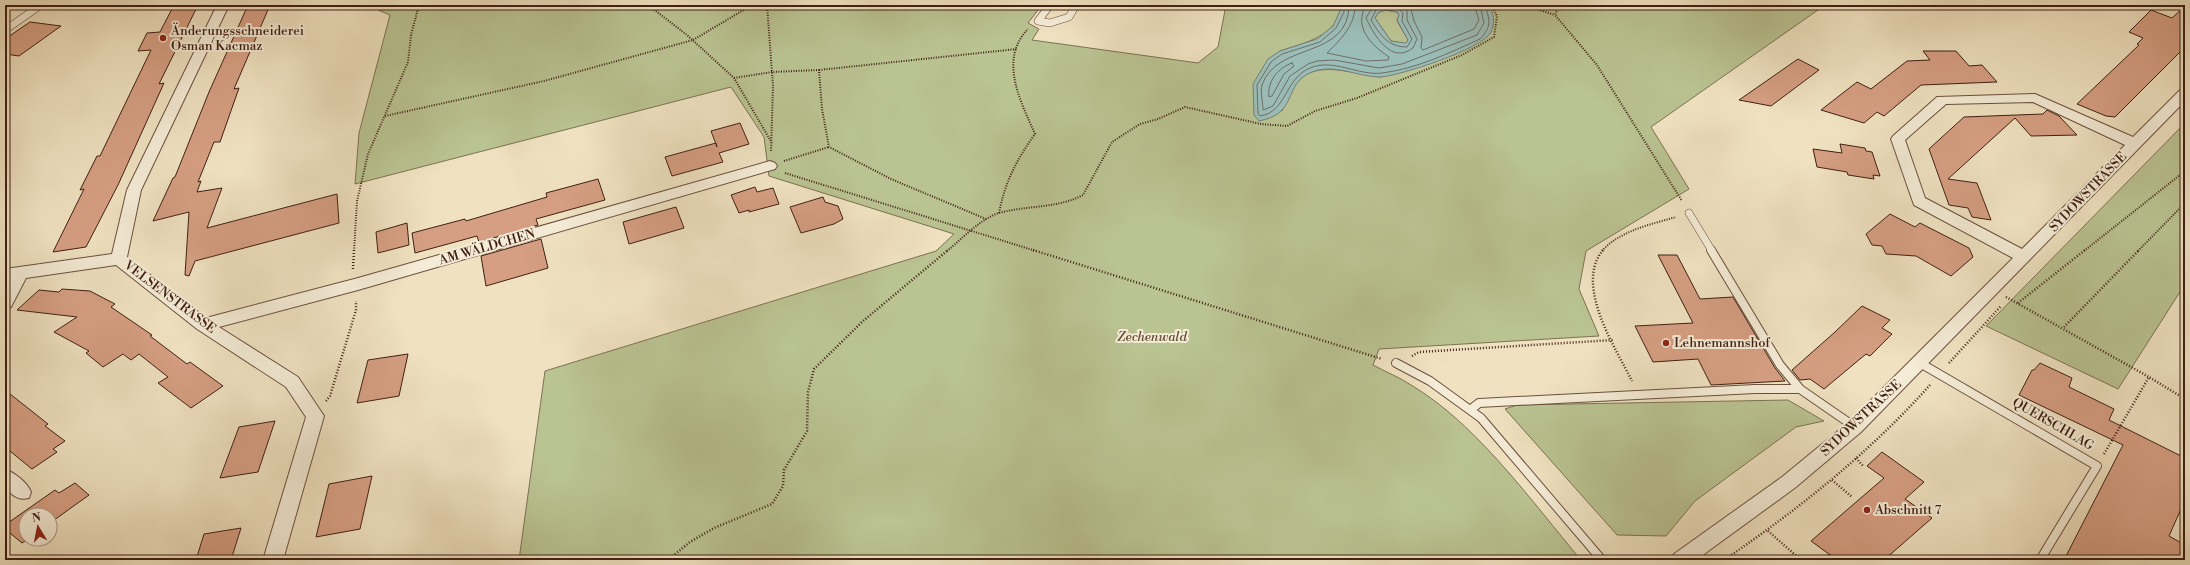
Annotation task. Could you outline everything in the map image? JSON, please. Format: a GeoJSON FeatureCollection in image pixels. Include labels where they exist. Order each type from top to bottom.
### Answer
{"type":"FeatureCollection","features":[{"type":"Feature","properties":{"kind":"street","name":"VELSENSTRASSE"},"geometry":{"type":"LineString","coordinates":[[223,5],[134,190],[119,259],[203,325],[292,382],[315,416]]}},
{"type":"Feature","properties":{"kind":"street","name":"SYDOWSTRASSE"},"geometry":{"type":"LineString","coordinates":[[1681,560],[1789,482],[1855,427],[1920,363],[2185,93]]}},
{"type":"Feature","properties":{"kind":"street","name":"SYDOWSTRASSE"},"geometry":{"type":"LineString","coordinates":[[2024,257],[1919,201],[1898,139],[1942,100],[2035,98],[2135,144]]}},
{"type":"Feature","properties":{"kind":"street","name":"AM WÄLDCHEN"},"geometry":{"type":"LineString","coordinates":[[203,325],[358,284],[770,166]]}},
{"type":"Feature","properties":{"kind":"street"},"geometry":{"type":"LineString","coordinates":[[5,303],[12,274],[119,259]]}},
{"type":"Feature","properties":{"kind":"street"},"geometry":{"type":"LineString","coordinates":[[273,560],[315,416]]}},
{"type":"Feature","properties":{"kind":"street"},"geometry":{"type":"LineString","coordinates":[[5,477],[22,492]]}},
{"type":"Feature","properties":{"kind":"lane"},"geometry":{"type":"LineString","coordinates":[[5,30],[41,5]]}},
{"type":"Feature","properties":{"kind":"lane"},"geometry":{"type":"LineString","coordinates":[[1050,5],[1038,21],[1050,23],[1070,17],[1076,5]]}},
{"type":"Feature","properties":{"kind":"lane"},"geometry":{"type":"LineString","coordinates":[[1689,213],[1780,365],[1800,389],[1855,427]]}},
{"type":"Feature","properties":{"kind":"lane","name":"QUERSCHLAG"},"geometry":{"type":"LineString","coordinates":[[1920,363],[2097,466],[2040,560]]}},
{"type":"Feature","properties":{"kind":"lane"},"geometry":{"type":"LineString","coordinates":[[1396,364],[1430,382],[1481,418],[1602,560]]}},
{"type":"Feature","properties":{"kind":"lane"},"geometry":{"type":"LineString","coordinates":[[1470,410],[1479,403],[1755,389],[1800,389]]}},
{"type":"Feature","properties":{"kind":"path"},"geometry":{"type":"LineString","coordinates":[[315,416],[330,396],[356,310],[358,284],[353,270],[357,201],[368,154],[408,62],[411,34],[419,5]]}},
{"type":"Feature","properties":{"kind":"path"},"geometry":{"type":"LineString","coordinates":[[648,5],[693,40],[734,78],[772,143]]}},
{"type":"Feature","properties":{"kind":"path"},"geometry":{"type":"LineString","coordinates":[[385,116],[544,81],[693,40],[752,5]]}},
{"type":"Feature","properties":{"kind":"path"},"geometry":{"type":"LineString","coordinates":[[767,5],[772,72],[772,143],[770,166]]}},
{"type":"Feature","properties":{"kind":"path"},"geometry":{"type":"LineString","coordinates":[[668,560],[690,542],[714,528],[772,504],[783,486],[784,470],[807,431],[808,392],[814,369],[863,321],[986,219],[999,213],[1056,205],[1071,201],[1083,195],[1112,142],[1140,124],[1158,119],[1185,107],[1261,124],[1287,126],[1315,111],[1357,98],[1462,55],[1494,37],[1498,24],[1496,9],[1491,5]]}},
{"type":"Feature","properties":{"kind":"path"},"geometry":{"type":"LineString","coordinates":[[1524,5],[1555,16],[1597,65],[1689,213],[1644,226],[1616,240],[1598,256],[1592,270],[1592,289],[1598,309],[1638,395]]}},
{"type":"Feature","properties":{"kind":"path"},"geometry":{"type":"LineString","coordinates":[[1553,5],[1557,11],[1555,16]]}},
{"type":"Feature","properties":{"kind":"path"},"geometry":{"type":"LineString","coordinates":[[999,213],[1004,186],[1017,159],[1036,134],[1018,97],[1014,63],[1021,35],[1038,21]]}},
{"type":"Feature","properties":{"kind":"path"},"geometry":{"type":"LineString","coordinates":[[734,78],[772,72],[819,70],[1017,49]]}},
{"type":"Feature","properties":{"kind":"path"},"geometry":{"type":"LineString","coordinates":[[819,70],[822,109],[829,147]]}},
{"type":"Feature","properties":{"kind":"path"},"geometry":{"type":"LineString","coordinates":[[770,166],[829,147],[890,180],[986,219]]}},
{"type":"Feature","properties":{"kind":"path"},"geometry":{"type":"LineString","coordinates":[[770,166],[786,173],[1396,364],[1419,352],[1613,340]]}},
{"type":"Feature","properties":{"kind":"path"},"geometry":{"type":"LineString","coordinates":[[2018,304],[2185,172]]}},
{"type":"Feature","properties":{"kind":"path"},"geometry":{"type":"LineString","coordinates":[[2064,327],[2185,203]]}},
{"type":"Feature","properties":{"kind":"path"},"geometry":{"type":"LineString","coordinates":[[1993,289],[2018,304],[2064,327],[2185,399]]}},
{"type":"Feature","properties":{"kind":"path"},"geometry":{"type":"LineString","coordinates":[[2097,466],[2149,377]]}},
{"type":"Feature","properties":{"kind":"path"},"geometry":{"type":"LineString","coordinates":[[1856,458],[1864,467]]}},
{"type":"Feature","properties":{"kind":"path"},"geometry":{"type":"LineString","coordinates":[[1832,480],[1852,496]]}},
{"type":"Feature","properties":{"kind":"path"},"geometry":{"type":"LineString","coordinates":[[1768,531],[1801,560]]}},
{"type":"Feature","properties":{"kind":"path"},"geometry":{"type":"LineString","coordinates":[[1826,560],[1830,554]]}},
{"type":"Feature","properties":{"kind":"green space","name":"Zechenwald"},"geometry":{"type":"Polygon","coordinates":[[[379,5],[1042,5],[1028,23],[1039,29],[1032,40],[1198,63],[1218,47],[1226,5],[1341,5],[1339,16],[1327,31],[1319,37],[1280,51],[1282,111],[1294,86],[1304,75],[1314,71],[1336,70],[1381,77],[1492,9],[1487,5],[1825,5],[1651,127],[1689,189],[1586,251],[1579,289],[1599,336],[1379,349],[1373,365],[1411,385],[1435,401],[1459,421],[1502,465],[1581,560],[519,560],[545,371],[936,251],[954,234],[769,176],[764,137],[731,87],[355,184],[359,133],[390,15],[378,10],[379,5]]]}},
{"type":"Feature","properties":{"kind":"green space"},"geometry":{"type":"Polygon","coordinates":[[[1385,10],[1397,12],[1399,15],[1397,21],[1408,40],[1406,44],[1391,41],[1375,18],[1378,13],[1385,10]]]}},
{"type":"Feature","properties":{"kind":"green space"},"geometry":{"type":"Polygon","coordinates":[[[2185,123],[2185,284],[2118,389],[1986,326],[2185,123]]]}},
{"type":"Feature","properties":{"kind":"green space"},"geometry":{"type":"Polygon","coordinates":[[[1788,400],[1824,421],[1796,427],[1695,501],[1666,536],[1617,535],[1505,409],[1517,405],[1788,400]]]}},
{"type":"Feature","properties":{"kind":"water"},"geometry":{"type":"Polygon","coordinates":[[[1341,5],[1487,5],[1492,11],[1494,21],[1491,32],[1485,39],[1473,46],[1440,60],[1404,72],[1380,77],[1329,69],[1312,72],[1300,80],[1285,106],[1279,113],[1268,119],[1259,121],[1254,115],[1253,84],[1268,59],[1280,51],[1317,39],[1333,26],[1340,11],[1341,5]],[[1385,10],[1378,13],[1375,18],[1391,41],[1406,43],[1408,40],[1397,20],[1399,15],[1397,12],[1385,10]]]}},
{"type":"Feature","properties":{"kind":"building"},"geometry":{"type":"Polygon","coordinates":[[[174,5],[198,5],[159,84],[164,83],[118,185],[86,247],[53,252],[84,189],[80,190],[97,156],[100,156],[151,50],[138,51],[147,33],[160,32],[174,5]]]}},
{"type":"Feature","properties":{"kind":"building"},"geometry":{"type":"Polygon","coordinates":[[[248,5],[270,5],[234,89],[239,88],[220,142],[214,142],[198,182],[201,181],[197,192],[222,188],[207,228],[337,194],[339,223],[195,261],[189,276],[185,275],[189,212],[153,221],[173,178],[175,177],[209,92],[248,5]]]}},
{"type":"Feature","properties":{"kind":"building"},"geometry":{"type":"Polygon","coordinates":[[[2185,6],[2185,47],[2115,117],[2106,116],[2077,104],[2139,45],[2137,44],[2143,38],[2129,32],[2151,10],[2172,18],[2185,6]]]}},
{"type":"Feature","properties":{"kind":"building"},"geometry":{"type":"Polygon","coordinates":[[[30,22],[61,26],[19,56],[5,54],[5,39],[30,22]]]}},
{"type":"Feature","properties":{"kind":"building"},"geometry":{"type":"Polygon","coordinates":[[[1923,51],[1956,51],[1969,66],[1982,65],[1997,82],[1921,85],[1884,116],[1877,112],[1864,123],[1821,110],[1857,82],[1871,89],[1907,61],[1930,60],[1923,51]]]}},
{"type":"Feature","properties":{"kind":"building"},"geometry":{"type":"Polygon","coordinates":[[[1798,59],[1819,70],[1771,106],[1739,100],[1798,59]]]}},
{"type":"Feature","properties":{"kind":"building"},"geometry":{"type":"Polygon","coordinates":[[[2047,110],[2059,116],[2077,135],[2031,136],[2015,118],[1948,179],[1977,183],[1991,220],[1972,217],[1968,208],[1949,205],[1929,149],[1964,117],[2043,114],[2047,110]]]}},
{"type":"Feature","properties":{"kind":"building"},"geometry":{"type":"Polygon","coordinates":[[[740,123],[749,144],[719,153],[723,162],[672,176],[665,157],[716,143],[711,131],[740,123]]]}},
{"type":"Feature","properties":{"kind":"building"},"geometry":{"type":"Polygon","coordinates":[[[1840,144],[1865,148],[1866,151],[1872,152],[1880,176],[1873,175],[1874,179],[1848,175],[1847,172],[1817,167],[1813,149],[1842,153],[1840,144]]]}},
{"type":"Feature","properties":{"kind":"building"},"geometry":{"type":"Polygon","coordinates":[[[598,179],[605,200],[536,219],[538,225],[479,242],[477,236],[415,253],[412,233],[465,219],[466,221],[547,197],[546,193],[598,179]]]}},
{"type":"Feature","properties":{"kind":"building"},"geometry":{"type":"Polygon","coordinates":[[[755,187],[757,192],[773,188],[779,204],[749,212],[749,210],[739,213],[731,195],[755,187]]]}},
{"type":"Feature","properties":{"kind":"building"},"geometry":{"type":"Polygon","coordinates":[[[823,197],[825,202],[838,206],[843,219],[834,224],[801,233],[790,207],[823,197]]]}},
{"type":"Feature","properties":{"kind":"building"},"geometry":{"type":"Polygon","coordinates":[[[676,207],[684,228],[629,244],[623,222],[676,207]]]}},
{"type":"Feature","properties":{"kind":"building"},"geometry":{"type":"Polygon","coordinates":[[[1890,214],[1915,227],[1920,223],[1969,248],[1973,257],[1951,276],[1916,256],[1886,254],[1882,246],[1872,245],[1866,234],[1890,214]]]}},
{"type":"Feature","properties":{"kind":"building"},"geometry":{"type":"Polygon","coordinates":[[[407,223],[409,245],[378,253],[376,232],[407,223]]]}},
{"type":"Feature","properties":{"kind":"building"},"geometry":{"type":"Polygon","coordinates":[[[541,239],[548,268],[486,286],[481,256],[541,239]]]}},
{"type":"Feature","properties":{"kind":"building"},"geometry":{"type":"Polygon","coordinates":[[[1658,255],[1677,255],[1700,299],[1733,297],[1775,368],[1785,381],[1711,385],[1698,359],[1653,362],[1635,326],[1693,323],[1658,255]]]}},
{"type":"Feature","properties":{"kind":"building"},"geometry":{"type":"Polygon","coordinates":[[[62,289],[90,291],[115,304],[111,307],[152,335],[150,336],[187,364],[190,362],[223,386],[191,408],[158,383],[168,377],[139,354],[131,360],[123,354],[103,367],[86,353],[89,351],[54,332],[77,317],[17,310],[39,290],[59,292],[62,289]]]}},
{"type":"Feature","properties":{"kind":"building"},"geometry":{"type":"Polygon","coordinates":[[[1862,306],[1890,320],[1882,328],[1892,334],[1870,356],[1866,354],[1824,389],[1810,379],[1800,380],[1792,370],[1862,306]]]}},
{"type":"Feature","properties":{"kind":"building"},"geometry":{"type":"Polygon","coordinates":[[[408,354],[399,396],[357,403],[368,360],[408,354]]]}},
{"type":"Feature","properties":{"kind":"building"},"geometry":{"type":"Polygon","coordinates":[[[2040,363],[2072,378],[2069,387],[2114,409],[2109,420],[2185,458],[2185,500],[2169,536],[2185,545],[2185,560],[2064,560],[2123,445],[2019,395],[2032,370],[2034,370],[2040,363]]]}},
{"type":"Feature","properties":{"kind":"building"},"geometry":{"type":"Polygon","coordinates":[[[5,390],[48,424],[45,426],[65,441],[53,449],[57,452],[32,469],[5,447],[5,390]]]}},
{"type":"Feature","properties":{"kind":"building"},"geometry":{"type":"Polygon","coordinates":[[[275,421],[258,472],[220,478],[239,427],[275,421]]]}},
{"type":"Feature","properties":{"kind":"building"},"geometry":{"type":"Polygon","coordinates":[[[1882,452],[1924,482],[1905,499],[1932,518],[1884,560],[1837,560],[1811,541],[1884,478],[1867,466],[1882,452]]]}},
{"type":"Feature","properties":{"kind":"building"},"geometry":{"type":"Polygon","coordinates":[[[372,476],[360,529],[316,537],[329,484],[372,476]]]}},
{"type":"Feature","properties":{"kind":"building"},"geometry":{"type":"Polygon","coordinates":[[[75,483],[89,495],[58,517],[58,507],[31,507],[55,490],[59,493],[75,483]]]}},
{"type":"Feature","properties":{"kind":"building"},"geometry":{"type":"Polygon","coordinates":[[[18,516],[18,540],[5,529],[5,525],[18,516]]]}},
{"type":"Feature","properties":{"kind":"building"},"geometry":{"type":"Polygon","coordinates":[[[241,528],[231,560],[196,560],[204,534],[241,528]]]}},
{"type":"Feature","properties":{"kind":"place","name":"Änderungsschneiderei Osman Kacmaz"},"geometry":{"type":"Point","coordinates":[163,38]}},
{"type":"Feature","properties":{"kind":"place","name":"Lehnemannshof"},"geometry":{"type":"Point","coordinates":[1666,343]}},
{"type":"Feature","properties":{"kind":"place","name":"Abschnitt 7"},"geometry":{"type":"Point","coordinates":[1867,510]}}]}
